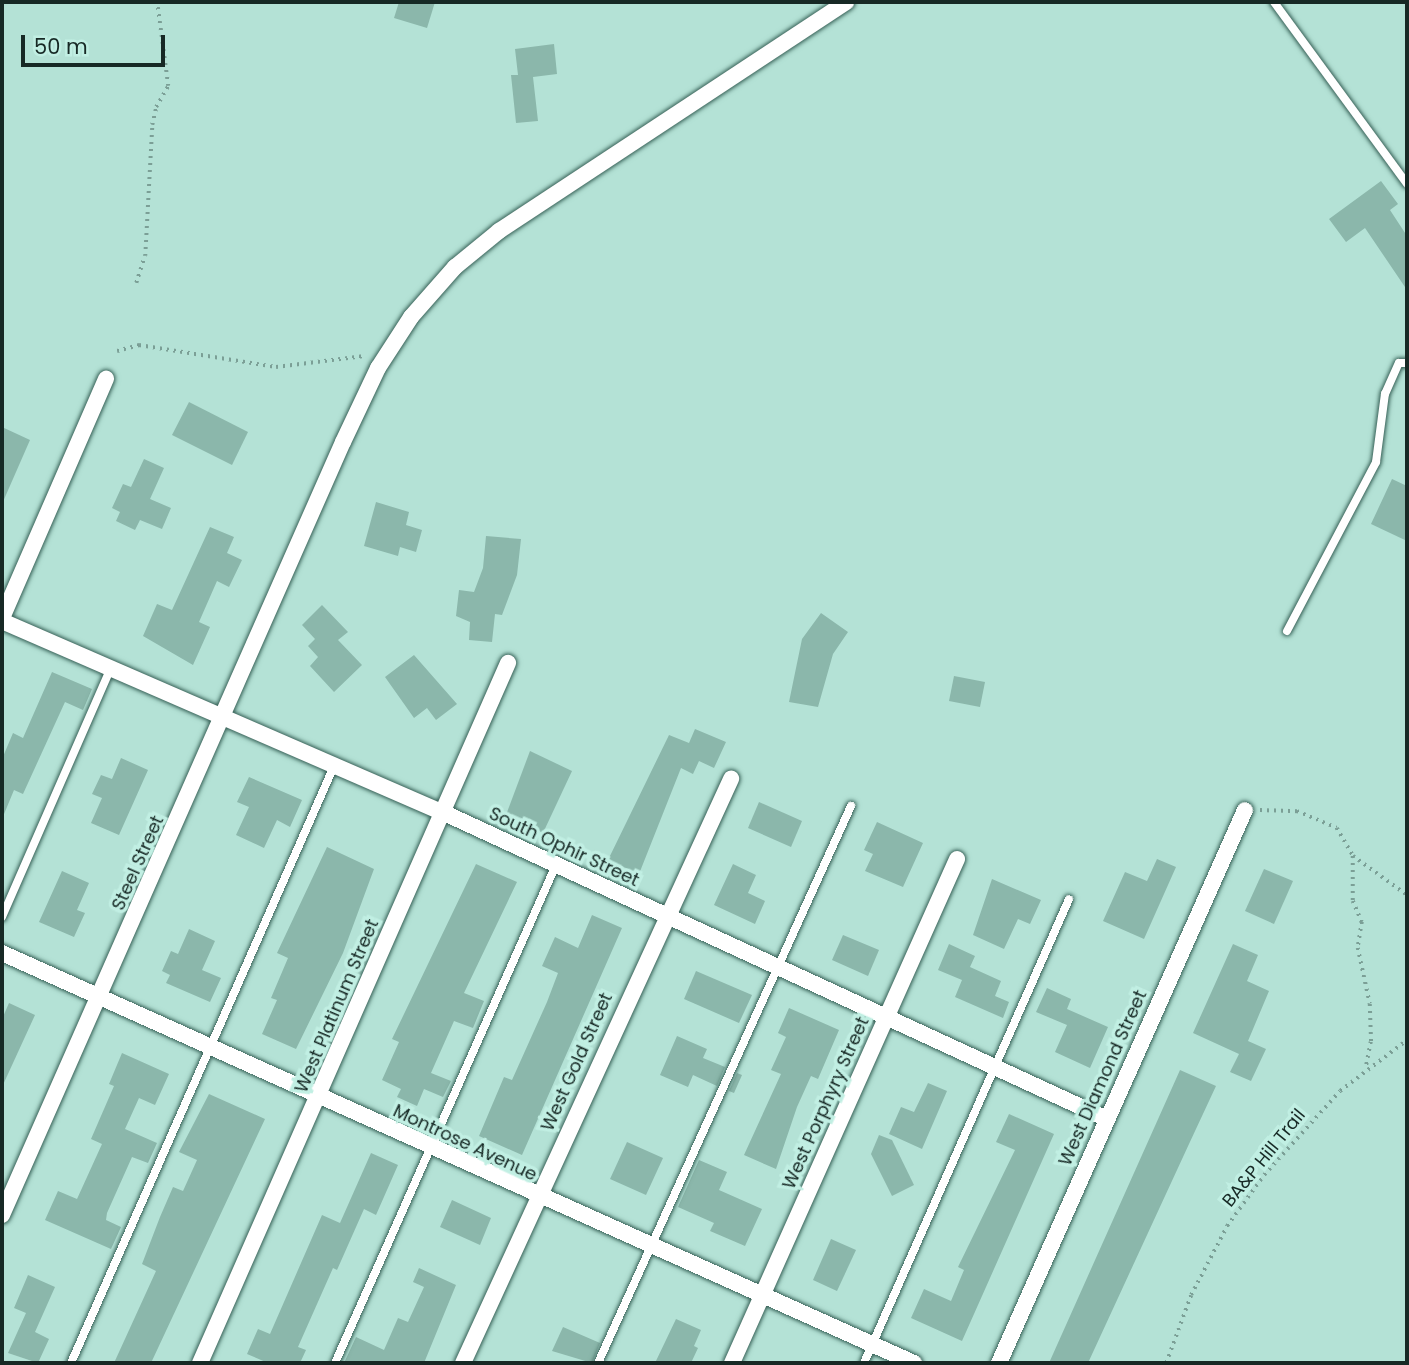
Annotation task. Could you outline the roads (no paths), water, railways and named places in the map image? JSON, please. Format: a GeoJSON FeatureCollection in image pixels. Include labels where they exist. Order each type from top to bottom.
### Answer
{"type":"FeatureCollection","features":[{"type":"Feature","properties":{"kind":"street","name":"Steel Street"},"geometry":{"type":"LineString","coordinates":[[2,1215],[306,526],[390,350],[411,317],[455,267],[499,231],[846,2]]}},
{"type":"Feature","properties":{"kind":"street"},"geometry":{"type":"LineString","coordinates":[[2,619],[106,379]]}},
{"type":"Feature","properties":{"kind":"street","name":"South Ophir Street"},"geometry":{"type":"LineString","coordinates":[[2,619],[440,811],[1105,1118]]}},
{"type":"Feature","properties":{"kind":"street","name":"West Platinum Street"},"geometry":{"type":"LineString","coordinates":[[200,1363],[319,1097],[440,811],[508,663]]}},
{"type":"Feature","properties":{"kind":"street","name":"West Gold Street"},"geometry":{"type":"LineString","coordinates":[[463,1363],[665,915],[731,779]]}},
{"type":"Feature","properties":{"kind":"street","name":"West Diamond Street"},"geometry":{"type":"LineString","coordinates":[[999,1363],[1105,1118],[1245,810]]}},
{"type":"Feature","properties":{"kind":"street","name":"West Porphyry Street"},"geometry":{"type":"LineString","coordinates":[[732,1363],[957,859]]}},
{"type":"Feature","properties":{"kind":"street","name":"Montrose Avenue"},"geometry":{"type":"LineString","coordinates":[[2,953],[537,1197],[914,1363]]}},
{"type":"Feature","properties":{"kind":"lane"},"geometry":{"type":"LineString","coordinates":[[1274,2],[1407,184]]}},
{"type":"Feature","properties":{"kind":"lane"},"geometry":{"type":"LineString","coordinates":[[1287,631],[1376,462],[1385,394],[1399,363],[1407,363]]}},
{"type":"Feature","properties":{"kind":"lane"},"geometry":{"type":"LineString","coordinates":[[2,917],[111,667]]}},
{"type":"Feature","properties":{"kind":"lane"},"geometry":{"type":"LineString","coordinates":[[71,1363],[335,764]]}},
{"type":"Feature","properties":{"kind":"lane"},"geometry":{"type":"LineString","coordinates":[[598,1363],[776,965],[851,806]]}},
{"type":"Feature","properties":{"kind":"lane"},"geometry":{"type":"LineString","coordinates":[[335,1363],[555,864]]}},
{"type":"Feature","properties":{"kind":"lane"},"geometry":{"type":"LineString","coordinates":[[864,1363],[1069,899]]}}]}
